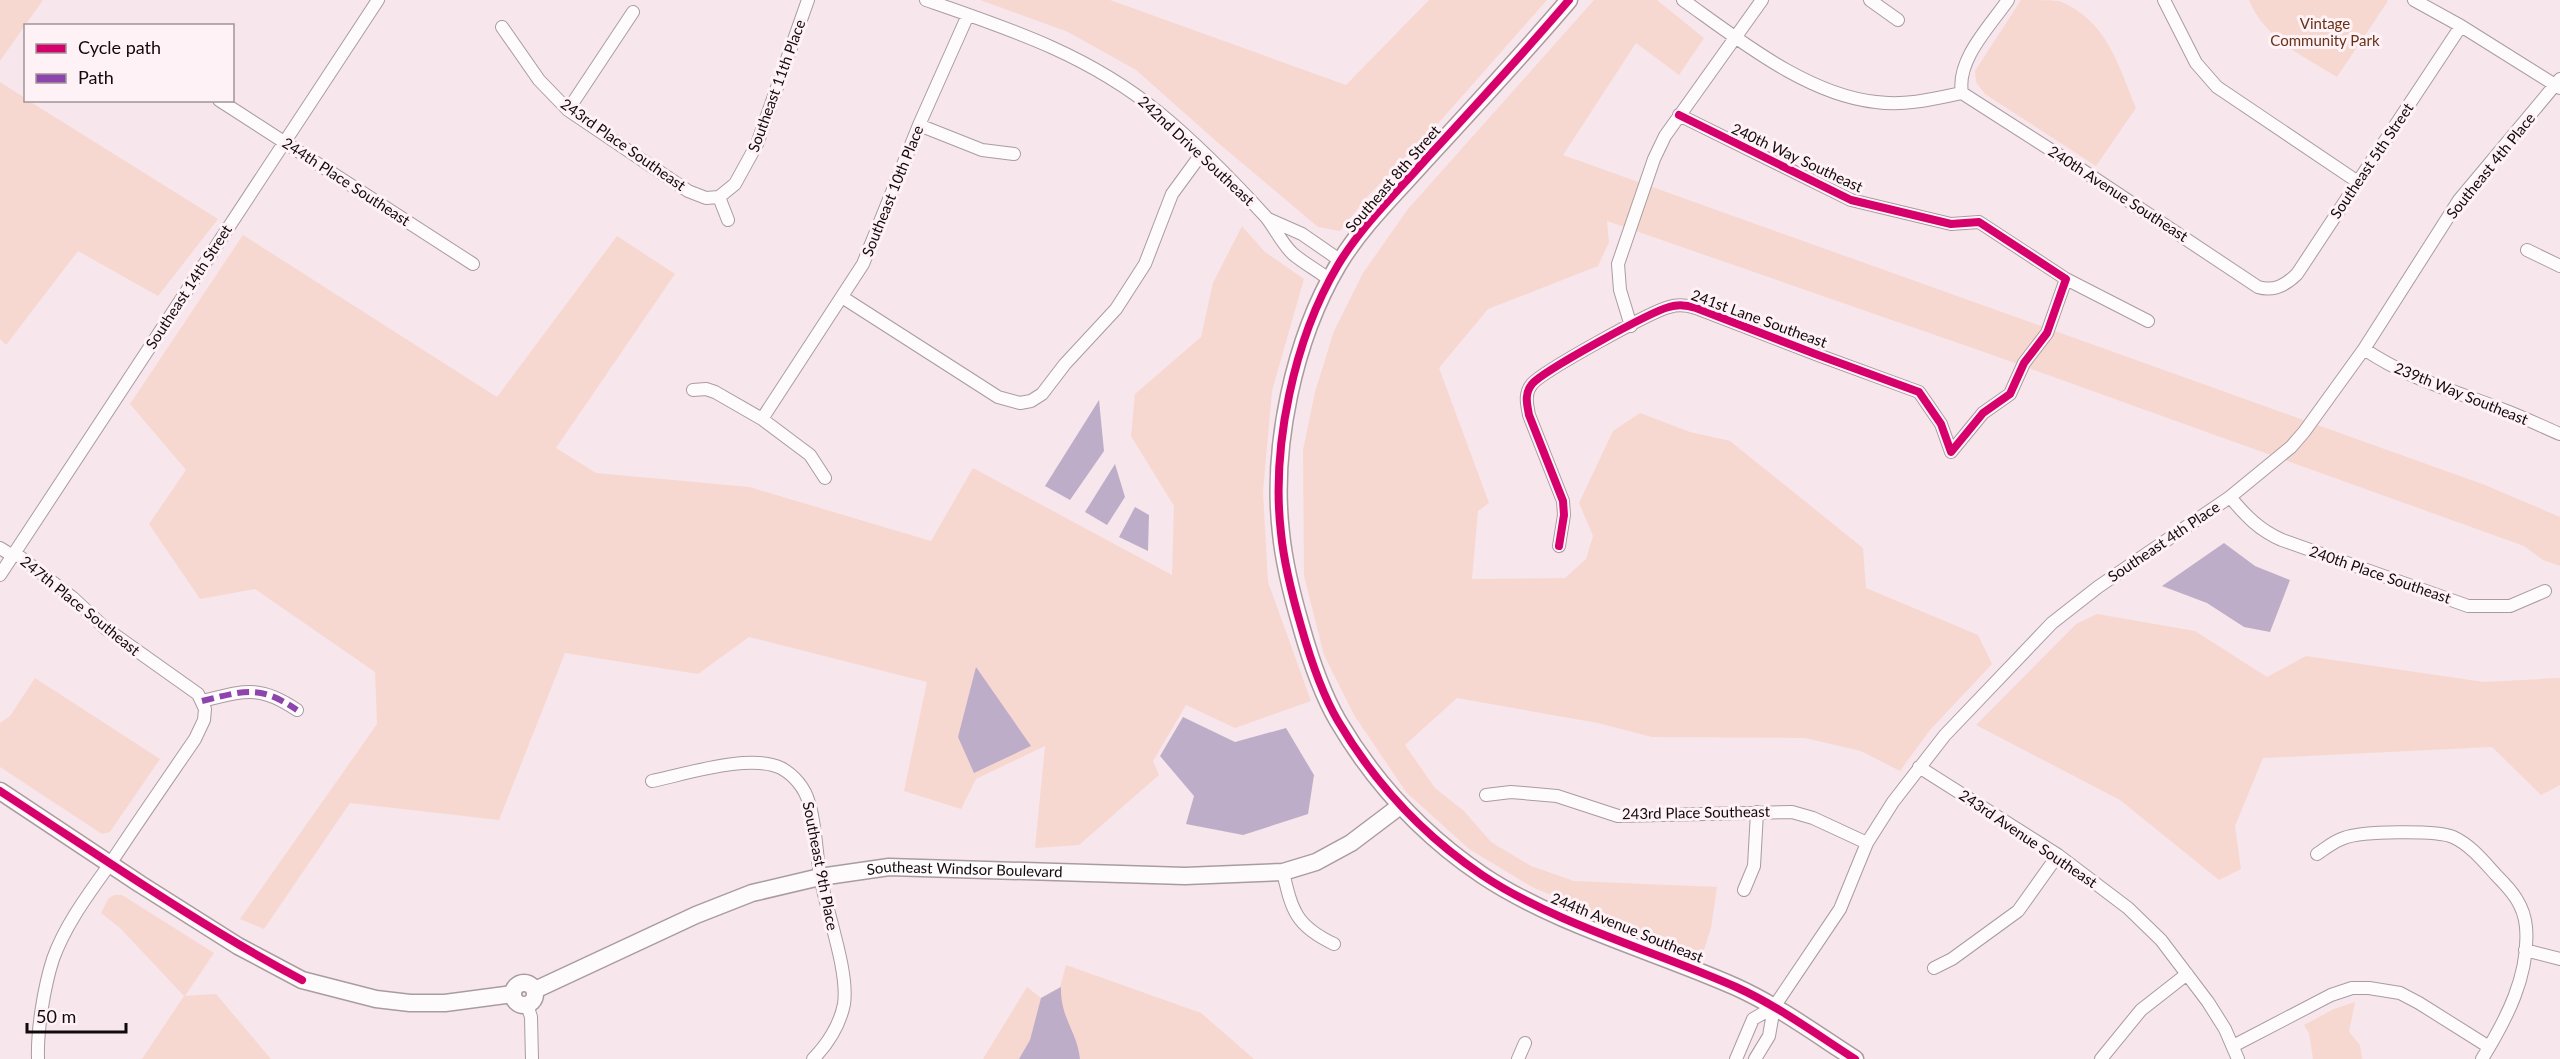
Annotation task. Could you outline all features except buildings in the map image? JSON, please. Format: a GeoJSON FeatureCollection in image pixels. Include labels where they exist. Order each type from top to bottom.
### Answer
{"type":"FeatureCollection","features":[{"type":"Feature","properties":{"kind":"street","name":"Southeast 14th Street"},"geometry":{"type":"LineString","coordinates":[[0,574],[378,0]]}},
{"type":"Feature","properties":{"kind":"street","name":"Southeast 11th Place"},"geometry":{"type":"LineString","coordinates":[[719,197],[735,184],[757,144],[808,0]]}},
{"type":"Feature","properties":{"kind":"street","name":"242nd Drive Southeast"},"geometry":{"type":"LineString","coordinates":[[926,0],[1044,43],[1091,65],[1151,106],[1267,218],[1291,253],[1330,280]]}},
{"type":"Feature","properties":{"kind":"street","name":"Southeast 8th Street"},"geometry":{"type":"LineString","coordinates":[[1400,806],[1361,756],[1326,696],[1307,648],[1289,587],[1280,530],[1280,466],[1293,378],[1309,325],[1341,261],[1373,218],[1569,0]]}},
{"type":"Feature","properties":{"kind":"street"},"geometry":{"type":"LineString","coordinates":[[1683,0],[1781,66],[1838,94],[1875,102],[1898,103],[1962,93],[1960,82],[1968,58],[2008,0]]}},
{"type":"Feature","properties":{"kind":"street"},"geometry":{"type":"LineString","coordinates":[[1630,326],[1618,276],[1622,250],[1654,159],[1679,115],[1762,0]]}},
{"type":"Feature","properties":{"kind":"street"},"geometry":{"type":"LineString","coordinates":[[1870,0],[1898,20]]}},
{"type":"Feature","properties":{"kind":"street"},"geometry":{"type":"LineString","coordinates":[[2164,0],[2196,63],[2217,87],[2358,182]]}},
{"type":"Feature","properties":{"kind":"street"},"geometry":{"type":"LineString","coordinates":[[2414,0],[2559,84]]}},
{"type":"Feature","properties":{"kind":"street"},"geometry":{"type":"LineString","coordinates":[[568,110],[633,12]]}},
{"type":"Feature","properties":{"kind":"street","name":"Southeast 10th Place"},"geometry":{"type":"LineString","coordinates":[[762,419],[864,264],[919,125],[968,15]]}},
{"type":"Feature","properties":{"kind":"street","name":"Southeast 5th Street"},"geometry":{"type":"LineString","coordinates":[[2276,288],[2297,274],[2461,26]]}},
{"type":"Feature","properties":{"kind":"street","name":"243rd Place Southeast"},"geometry":{"type":"LineString","coordinates":[[502,27],[539,80],[568,110],[688,191],[706,198],[719,197]]}},
{"type":"Feature","properties":{"kind":"street","name":"Southeast 4th Place"},"geometry":{"type":"LineString","coordinates":[[1755,1059],[1769,1036],[1774,1007],[1840,909],[1867,843],[1919,767],[1996,679],[2052,623],[2098,587],[2230,497],[2291,447],[2364,349],[2459,200],[2559,84]]}},
{"type":"Feature","properties":{"kind":"street","name":"240th Avenue Southeast"},"geometry":{"type":"LineString","coordinates":[[1962,93],[2258,287],[2266,290],[2276,288]]}},
{"type":"Feature","properties":{"kind":"street","name":"244th Place Southeast"},"geometry":{"type":"LineString","coordinates":[[222,102],[474,264]]}},
{"type":"Feature","properties":{"kind":"street","name":"240th Way Southeast"},"geometry":{"type":"LineString","coordinates":[[1679,115],[1851,200],[1951,225],[1979,222],[2066,279],[2148,321]]}},
{"type":"Feature","properties":{"kind":"street"},"geometry":{"type":"LineString","coordinates":[[919,125],[982,150],[1014,154]]}},
{"type":"Feature","properties":{"kind":"street"},"geometry":{"type":"LineString","coordinates":[[842,297],[998,398],[1020,403],[1042,394],[1065,364],[1116,309],[1133,286],[1145,264],[1172,194],[1202,153]]}},
{"type":"Feature","properties":{"kind":"street"},"geometry":{"type":"LineString","coordinates":[[719,197],[728,220]]}},
{"type":"Feature","properties":{"kind":"street","name":"242nd Drive Southeast"},"geometry":{"type":"LineString","coordinates":[[1267,218],[1302,234],[1341,261]]}},
{"type":"Feature","properties":{"kind":"street"},"geometry":{"type":"LineString","coordinates":[[2527,250],[2560,266]]}},
{"type":"Feature","properties":{"kind":"street","name":"241st Lane Southeast"},"geometry":{"type":"LineString","coordinates":[[1559,546],[1564,515],[1563,501],[1529,415],[1526,402],[1527,392],[1541,376],[1666,307],[1690,306],[1919,392],[1941,424],[1951,452],[1983,413],[2010,394],[2024,363],[2047,333],[2066,279]]}},
{"type":"Feature","properties":{"kind":"street","name":"239th Way Southeast"},"geometry":{"type":"LineString","coordinates":[[2364,349],[2389,366],[2412,377],[2505,410],[2560,434]]}},
{"type":"Feature","properties":{"kind":"street"},"geometry":{"type":"LineString","coordinates":[[693,390],[706,388],[762,419],[810,455],[825,478]]}},
{"type":"Feature","properties":{"kind":"street","name":"240th Place Southeast"},"geometry":{"type":"LineString","coordinates":[[2230,497],[2251,522],[2274,537],[2468,606],[2510,606],[2545,591]]}},
{"type":"Feature","properties":{"kind":"street","name":"247th Place Southeast"},"geometry":{"type":"LineString","coordinates":[[0,548],[14,555],[73,598],[105,628],[134,650],[191,687],[202,701]]}},
{"type":"Feature","properties":{"kind":"street"},"geometry":{"type":"LineString","coordinates":[[38,1059],[39,1035],[53,960],[69,926],[195,739],[204,720],[202,701],[245,692],[264,692],[278,697],[297,710]]}},
{"type":"Feature","properties":{"kind":"street","name":"Southeast 9th Place"},"geometry":{"type":"LineString","coordinates":[[652,781],[750,761],[770,763],[784,770],[801,785],[809,802],[820,877],[845,985],[844,1006],[833,1033],[813,1059]]}},
{"type":"Feature","properties":{"kind":"street","name":"243rd Avenue Southeast"},"geometry":{"type":"LineString","coordinates":[[1919,767],[2058,855],[2128,908],[2161,940],[2208,1002],[2238,1059]]}},
{"type":"Feature","properties":{"kind":"street"},"geometry":{"type":"LineString","coordinates":[[0,791],[110,863]]}},
{"type":"Feature","properties":{"kind":"street","name":"243rd Place Southeast"},"geometry":{"type":"LineString","coordinates":[[1485,795],[1511,792],[1557,796],[1618,816],[1792,812],[1813,818],[1867,843]]}},
{"type":"Feature","properties":{"kind":"street","name":"Southeast Windsor Boulevard"},"geometry":{"type":"LineString","coordinates":[[110,863],[238,946],[302,980],[376,999],[410,1003],[445,1003],[513,994],[517,985],[524,982],[531,984],[531,997],[696,915],[743,897],[820,877],[889,867],[1185,876],[1283,872],[1316,862],[1351,843],[1400,806]]}},
{"type":"Feature","properties":{"kind":"street","name":"244th Avenue Southeast"},"geometry":{"type":"LineString","coordinates":[[1400,806],[1449,850],[1482,875],[1521,898],[1737,988],[1774,1007],[1855,1059]]}},
{"type":"Feature","properties":{"kind":"street"},"geometry":{"type":"LineString","coordinates":[[1744,890],[1754,867],[1757,812]]}},
{"type":"Feature","properties":{"kind":"street"},"geometry":{"type":"LineString","coordinates":[[2317,854],[2335,842],[2357,834],[2438,833],[2453,837],[2478,856],[2519,902],[2526,927],[2525,950],[2512,1003],[2505,1020],[2482,1059]]}},
{"type":"Feature","properties":{"kind":"street"},"geometry":{"type":"LineString","coordinates":[[1934,968],[1952,959],[2018,911],[2058,855]]}},
{"type":"Feature","properties":{"kind":"street"},"geometry":{"type":"LineString","coordinates":[[1283,872],[1291,906],[1299,921],[1315,935],[1334,944]]}},
{"type":"Feature","properties":{"kind":"street"},"geometry":{"type":"LineString","coordinates":[[2525,950],[2560,959]]}},
{"type":"Feature","properties":{"kind":"street"},"geometry":{"type":"LineString","coordinates":[[2101,1059],[2141,1010],[2167,987],[2187,974]]}},
{"type":"Feature","properties":{"kind":"street"},"geometry":{"type":"LineString","coordinates":[[2233,1046],[2331,995],[2352,988],[2369,988],[2400,993],[2489,1047]]}},
{"type":"Feature","properties":{"kind":"street"},"geometry":{"type":"LineString","coordinates":[[531,997],[532,1059]]}},
{"type":"Feature","properties":{"kind":"street","name":"Southeast 4th Place"},"geometry":{"type":"LineString","coordinates":[[1736,1059],[1753,1019],[1774,1007]]}},
{"type":"Feature","properties":{"kind":"street"},"geometry":{"type":"LineString","coordinates":[[1518,1059],[1525,1043]]}},
{"type":"Feature","properties":{"kind":"green space"},"geometry":{"type":"Polygon","coordinates":[[[0,0],[43,0],[24,24],[0,61],[0,0]]]}},
{"type":"Feature","properties":{"kind":"green space"},"geometry":{"type":"Polygon","coordinates":[[[980,0],[1110,0],[1346,85],[1429,0],[1547,0],[1442,119],[1367,197],[1340,231],[1318,227],[1136,70],[1068,32],[980,0]]]}},
{"type":"Feature","properties":{"kind":"green space"},"geometry":{"type":"Polygon","coordinates":[[[1594,0],[1657,0],[1704,38],[1679,75],[1636,43],[1563,155],[2485,485],[2560,517],[2560,566],[2543,560],[2524,546],[1984,352],[1607,221],[1609,242],[1598,266],[1488,309],[1439,368],[1489,503],[1478,511],[1472,579],[1565,578],[1586,559],[1593,536],[1579,503],[1613,431],[1640,413],[1690,432],[1730,441],[1863,548],[1866,588],[1978,635],[1992,664],[1930,730],[1900,771],[1861,751],[1805,738],[1652,737],[1598,723],[1457,698],[1405,745],[1435,788],[1464,811],[1491,842],[1531,866],[1574,881],[1717,887],[1711,928],[1703,953],[1602,917],[1532,887],[1469,849],[1406,792],[1354,715],[1324,655],[1304,576],[1303,450],[1315,392],[1334,331],[1363,273],[1408,209],[1594,0]]]}},
{"type":"Feature","properties":{"kind":"green space"},"geometry":{"type":"Polygon","coordinates":[[[2021,0],[2059,1],[2075,9],[2100,32],[2116,60],[2136,108],[2096,166],[1985,94],[1976,82],[1975,71],[2021,0]]]}},
{"type":"Feature","properties":{"kind":"green space","name":"Vintage Community Park"},"geometry":{"type":"Polygon","coordinates":[[[2249,0],[2388,1],[2337,77],[2275,36],[2264,25],[2249,0]]]}},
{"type":"Feature","properties":{"kind":"green space"},"geometry":{"type":"Polygon","coordinates":[[[0,82],[24,97],[24,102],[31,102],[218,219],[158,296],[78,251],[6,345],[0,339],[0,82]]]}},
{"type":"Feature","properties":{"kind":"green space"},"geometry":{"type":"Polygon","coordinates":[[[1242,226],[1265,252],[1304,279],[1272,391],[1263,492],[1268,582],[1311,701],[1235,728],[1186,705],[1153,761],[1159,775],[1079,845],[1035,848],[1045,746],[976,779],[961,809],[904,791],[927,682],[749,637],[698,674],[565,653],[499,820],[350,803],[264,929],[240,919],[377,724],[375,672],[255,589],[200,599],[149,524],[186,470],[130,404],[243,235],[497,397],[617,236],[675,274],[556,448],[596,473],[749,487],[931,541],[973,468],[1172,575],[1174,506],[1131,436],[1135,394],[1201,337],[1213,283],[1242,226]]]}},
{"type":"Feature","properties":{"kind":"green space"},"geometry":{"type":"Polygon","coordinates":[[[2097,614],[2195,631],[2267,677],[2306,656],[2484,682],[2560,678],[2560,785],[2541,795],[2492,747],[2263,758],[2235,826],[2241,869],[2219,880],[2120,800],[1976,725],[2076,624],[2097,614]]]}},
{"type":"Feature","properties":{"kind":"green space"},"geometry":{"type":"Polygon","coordinates":[[[35,678],[160,759],[110,832],[102,834],[0,767],[0,723],[10,716],[35,678]]]}},
{"type":"Feature","properties":{"kind":"green space"},"geometry":{"type":"Polygon","coordinates":[[[114,895],[122,895],[214,953],[185,996],[216,994],[271,1059],[142,1059],[184,996],[120,928],[101,913],[108,899],[114,895]]]}},
{"type":"Feature","properties":{"kind":"green space"},"geometry":{"type":"Polygon","coordinates":[[[1066,965],[1201,1013],[1254,1059],[983,1059],[1027,987],[1041,998],[1060,987],[1066,965]]]}},
{"type":"Feature","properties":{"kind":"green space"},"geometry":{"type":"Polygon","coordinates":[[[2355,1002],[2349,1032],[2360,1045],[2362,1059],[2313,1059],[2309,1033],[2304,1025],[2334,1009],[2355,1002]]]}},
{"type":"Feature","properties":{"kind":"shaded area"},"geometry":{"type":"Polygon","coordinates":[[[1099,400],[1104,451],[1070,500],[1045,486],[1099,400]]]}},
{"type":"Feature","properties":{"kind":"shaded area"},"geometry":{"type":"Polygon","coordinates":[[[1115,464],[1125,497],[1107,525],[1085,512],[1115,464]]]}},
{"type":"Feature","properties":{"kind":"shaded area"},"geometry":{"type":"Polygon","coordinates":[[[1135,507],[1149,515],[1148,551],[1119,537],[1135,507]]]}},
{"type":"Feature","properties":{"kind":"shaded area"},"geometry":{"type":"Polygon","coordinates":[[[2224,543],[2255,566],[2290,580],[2270,632],[2244,627],[2207,603],[2162,586],[2224,543]]]}},
{"type":"Feature","properties":{"kind":"shaded area"},"geometry":{"type":"Polygon","coordinates":[[[976,667],[1031,746],[974,773],[958,737],[976,667]]]}},
{"type":"Feature","properties":{"kind":"shaded area"},"geometry":{"type":"Polygon","coordinates":[[[1183,717],[1235,742],[1286,728],[1314,775],[1308,814],[1243,835],[1186,824],[1194,796],[1160,756],[1183,717]]]}},
{"type":"Feature","properties":{"kind":"shaded area"},"geometry":{"type":"Polygon","coordinates":[[[1061,987],[1063,1007],[1076,1040],[1080,1059],[1019,1059],[1030,1040],[1041,998],[1061,987]]]}},
{"type":"Feature","properties":{"kind":"marked path"},"geometry":{"type":"LineString","coordinates":[[202,701],[251,692],[272,696],[297,710]]}},
{"type":"Feature","properties":{"kind":"cycle path"},"geometry":{"type":"LineString","coordinates":[[1569,0],[1369,223],[1347,250],[1323,294],[1298,360],[1283,430],[1279,500],[1281,533],[1294,603],[1316,675],[1338,721],[1384,786],[1401,806],[1440,843],[1482,875],[1541,908],[1736,987],[1797,1021],[1855,1059]]}},
{"type":"Feature","properties":{"kind":"cycle path"},"geometry":{"type":"LineString","coordinates":[[1559,546],[1564,515],[1563,501],[1529,415],[1528,392],[1532,384],[1540,377],[1620,330],[1669,307],[1682,305],[1696,308],[1919,392],[1941,424],[1951,452],[1983,413],[2010,394],[2024,363],[2047,333],[2066,279],[1979,222],[1951,224],[1851,200],[1679,115]]}},
{"type":"Feature","properties":{"kind":"cycle path"},"geometry":{"type":"LineString","coordinates":[[0,791],[187,913],[302,980]]}}]}
